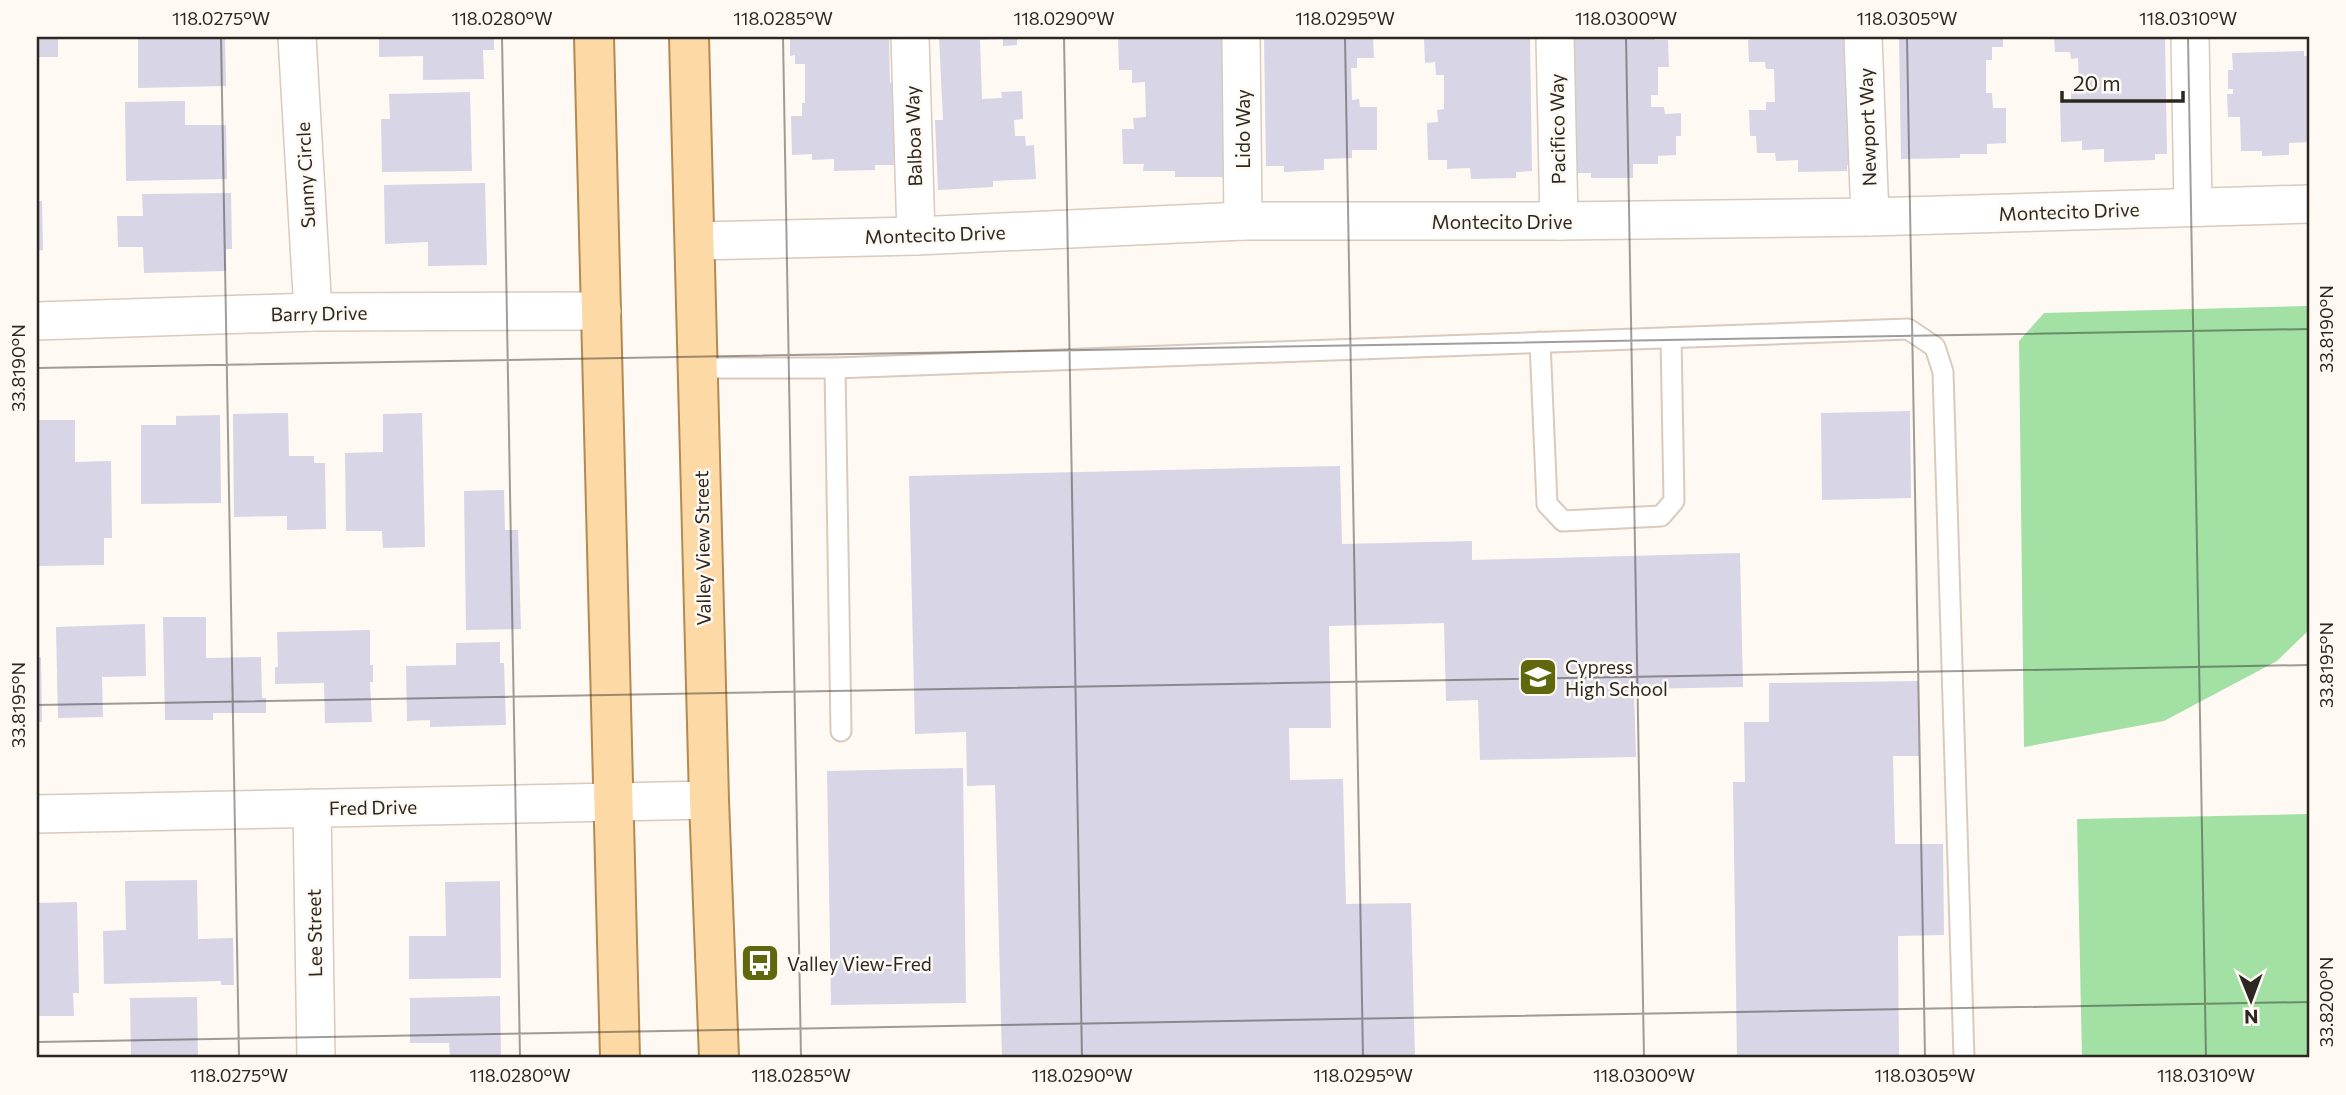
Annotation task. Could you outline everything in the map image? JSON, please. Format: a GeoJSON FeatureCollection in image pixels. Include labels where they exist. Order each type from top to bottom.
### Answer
{"type":"FeatureCollection","features":[{"type":"Feature","properties":{"kind":"main road"},"geometry":{"type":"LineString","coordinates":[[594,37],[620,1058]]}},
{"type":"Feature","properties":{"kind":"main road","name":"Valley View Street"},"geometry":{"type":"LineString","coordinates":[[689,37],[709,800],[719,1058]]}},
{"type":"Feature","properties":{"kind":"street","name":"Sunny Circle"},"geometry":{"type":"LineString","coordinates":[[297,37],[313,312]]}},
{"type":"Feature","properties":{"kind":"street","name":"Balboa Way"},"geometry":{"type":"LineString","coordinates":[[910,37],[916,236]]}},
{"type":"Feature","properties":{"kind":"street","name":"Lido Way"},"geometry":{"type":"LineString","coordinates":[[1241,37],[1243,221]]}},
{"type":"Feature","properties":{"kind":"street","name":"Pacifico Way"},"geometry":{"type":"LineString","coordinates":[[1555,37],[1559,221]]}},
{"type":"Feature","properties":{"kind":"street","name":"Newport Way"},"geometry":{"type":"LineString","coordinates":[[1863,37],[1870,216]]}},
{"type":"Feature","properties":{"kind":"street"},"geometry":{"type":"LineString","coordinates":[[2193,207],[2190,37],[2204,37]]}},
{"type":"Feature","properties":{"kind":"street","name":"Montecito Drive"},"geometry":{"type":"LineString","coordinates":[[695,241],[916,236],[1243,221],[1559,221],[2309,204]]}},
{"type":"Feature","properties":{"kind":"street","name":"Barry Drive"},"geometry":{"type":"LineString","coordinates":[[37,321],[313,312],[602,311]]}},
{"type":"Feature","properties":{"kind":"street","name":"Fred Drive"},"geometry":{"type":"LineString","coordinates":[[37,814],[709,800]]}},
{"type":"Feature","properties":{"kind":"street","name":"Lee Street"},"geometry":{"type":"LineString","coordinates":[[312,808],[316,1058]]}},
{"type":"Feature","properties":{"kind":"lane"},"geometry":{"type":"LineString","coordinates":[[698,368],[835,368],[1908,329],[1934,347],[1943,372],[1964,1058]]}},
{"type":"Feature","properties":{"kind":"lane"},"geometry":{"type":"LineString","coordinates":[[1540,342],[1547,504],[1563,521],[1661,516],[1674,501],[1671,338]]}},
{"type":"Feature","properties":{"kind":"lane"},"geometry":{"type":"LineString","coordinates":[[835,368],[841,732]]}},
{"type":"Feature","properties":{"kind":"green space"},"geometry":{"type":"Polygon","coordinates":[[[2309,306],[2309,630],[2277,661],[2164,721],[2024,747],[2019,341],[2044,313],[2309,306]]]}},
{"type":"Feature","properties":{"kind":"green space"},"geometry":{"type":"Polygon","coordinates":[[[2309,814],[2309,1058],[2082,1058],[2077,819],[2309,814]]]}},
{"type":"Feature","properties":{"kind":"building"},"geometry":{"type":"Polygon","coordinates":[[[37,37],[58,37],[58,57],[37,57],[37,37]]]}},
{"type":"Feature","properties":{"kind":"building"},"geometry":{"type":"Polygon","coordinates":[[[138,37],[225,37],[226,86],[138,88],[138,37]]]}},
{"type":"Feature","properties":{"kind":"building"},"geometry":{"type":"Polygon","coordinates":[[[379,37],[494,37],[494,50],[483,50],[484,79],[423,80],[423,56],[379,57],[379,37]]]}},
{"type":"Feature","properties":{"kind":"building"},"geometry":{"type":"Polygon","coordinates":[[[790,37],[889,37],[890,83],[897,83],[898,165],[875,165],[875,170],[834,171],[834,159],[812,160],[812,154],[792,155],[791,116],[802,116],[802,103],[805,103],[805,64],[795,64],[795,55],[790,56],[790,37]]]}},
{"type":"Feature","properties":{"kind":"building"},"geometry":{"type":"Polygon","coordinates":[[[939,37],[1017,37],[1017,45],[1003,46],[1003,39],[980,40],[982,99],[1002,98],[1001,92],[1022,91],[1023,119],[1014,120],[1015,136],[1025,136],[1026,146],[1034,145],[1036,179],[993,181],[993,187],[938,190],[935,120],[943,120],[939,37]]]}},
{"type":"Feature","properties":{"kind":"building"},"geometry":{"type":"Polygon","coordinates":[[[1118,37],[1223,37],[1225,177],[1175,177],[1175,171],[1143,171],[1144,164],[1123,164],[1122,129],[1134,129],[1133,118],[1146,117],[1145,82],[1132,83],[1132,70],[1119,70],[1118,37]]]}},
{"type":"Feature","properties":{"kind":"building"},"geometry":{"type":"Polygon","coordinates":[[[1264,37],[1373,37],[1374,58],[1357,58],[1357,68],[1351,68],[1352,100],[1359,99],[1360,107],[1377,107],[1377,150],[1352,150],[1352,158],[1324,159],[1324,170],[1284,172],[1284,166],[1266,166],[1264,37]]]}},
{"type":"Feature","properties":{"kind":"building"},"geometry":{"type":"Polygon","coordinates":[[[1424,37],[1530,37],[1532,171],[1516,172],[1516,178],[1471,179],[1470,168],[1447,169],[1447,160],[1428,160],[1427,123],[1438,122],[1437,110],[1444,109],[1444,75],[1436,75],[1435,62],[1425,63],[1424,37]]]}},
{"type":"Feature","properties":{"kind":"building"},"geometry":{"type":"Polygon","coordinates":[[[1568,37],[1655,37],[1655,40],[1668,40],[1669,67],[1658,67],[1658,95],[1651,95],[1651,107],[1664,107],[1665,114],[1681,113],[1681,136],[1676,136],[1676,155],[1658,156],[1658,164],[1633,164],[1633,178],[1591,178],[1591,173],[1572,173],[1571,92],[1575,92],[1575,44],[1568,44],[1568,37]]]}},
{"type":"Feature","properties":{"kind":"building"},"geometry":{"type":"Polygon","coordinates":[[[1754,37],[1858,37],[1861,165],[1847,165],[1847,171],[1798,172],[1798,160],[1776,161],[1775,153],[1757,153],[1756,136],[1750,136],[1749,110],[1766,110],[1766,102],[1775,102],[1774,69],[1766,69],[1765,62],[1749,62],[1748,40],[1754,37]]]}},
{"type":"Feature","properties":{"kind":"building"},"geometry":{"type":"Polygon","coordinates":[[[1899,37],[2003,37],[2003,47],[1992,47],[1992,60],[1986,60],[1986,93],[1992,93],[1993,108],[2006,108],[2006,143],[1987,144],[1987,154],[1960,154],[1960,158],[1901,159],[1899,37]]]}},
{"type":"Feature","properties":{"kind":"building"},"geometry":{"type":"Polygon","coordinates":[[[2165,37],[2167,154],[2155,154],[2155,160],[2104,162],[2104,149],[2082,150],[2082,141],[2061,142],[2060,100],[2071,100],[2071,91],[2079,91],[2078,58],[2071,59],[2070,52],[2055,52],[2054,39],[2165,37]]]}},
{"type":"Feature","properties":{"kind":"building"},"geometry":{"type":"Polygon","coordinates":[[[2304,51],[2304,56],[2309,56],[2309,142],[2289,143],[2289,155],[2262,156],[2262,151],[2241,151],[2240,117],[2228,117],[2227,94],[2233,94],[2233,89],[2228,89],[2228,70],[2233,70],[2232,53],[2304,51]]]}},
{"type":"Feature","properties":{"kind":"building"},"geometry":{"type":"Polygon","coordinates":[[[470,92],[472,171],[382,172],[381,119],[390,119],[389,94],[470,92]]]}},
{"type":"Feature","properties":{"kind":"building"},"geometry":{"type":"Polygon","coordinates":[[[185,101],[185,125],[226,125],[227,179],[126,181],[125,102],[185,101]]]}},
{"type":"Feature","properties":{"kind":"building"},"geometry":{"type":"Polygon","coordinates":[[[485,183],[487,265],[428,266],[428,242],[385,244],[384,185],[485,183]]]}},
{"type":"Feature","properties":{"kind":"building"},"geometry":{"type":"Polygon","coordinates":[[[231,193],[232,249],[226,249],[226,271],[144,273],[143,247],[118,247],[117,216],[143,216],[142,194],[231,193]]]}},
{"type":"Feature","properties":{"kind":"building"},"geometry":{"type":"Polygon","coordinates":[[[37,201],[42,201],[43,250],[37,251],[37,201]]]}},
{"type":"Feature","properties":{"kind":"building"},"geometry":{"type":"Polygon","coordinates":[[[1910,411],[1911,498],[1822,500],[1821,413],[1910,411]]]}},
{"type":"Feature","properties":{"kind":"building"},"geometry":{"type":"Polygon","coordinates":[[[288,413],[289,456],[314,456],[314,463],[325,463],[326,529],[287,530],[287,516],[234,517],[233,414],[288,413]]]}},
{"type":"Feature","properties":{"kind":"building"},"geometry":{"type":"Polygon","coordinates":[[[422,413],[425,547],[383,548],[382,531],[346,531],[345,453],[383,452],[383,414],[422,413]]]}},
{"type":"Feature","properties":{"kind":"building"},"geometry":{"type":"Polygon","coordinates":[[[220,415],[221,503],[141,504],[141,425],[176,425],[176,416],[220,415]]]}},
{"type":"Feature","properties":{"kind":"building"},"geometry":{"type":"Polygon","coordinates":[[[37,420],[75,420],[75,462],[111,461],[112,538],[104,538],[104,565],[37,566],[37,420]]]}},
{"type":"Feature","properties":{"kind":"building"},"geometry":{"type":"Polygon","coordinates":[[[1340,466],[1342,544],[1472,541],[1472,560],[1740,553],[1743,687],[1634,689],[1636,757],[1480,760],[1478,700],[1446,701],[1444,623],[1329,626],[1331,728],[1289,728],[1290,780],[1343,779],[1346,904],[1411,903],[1415,1058],[1002,1058],[995,785],[967,786],[966,732],[915,734],[909,476],[1340,466]]]}},
{"type":"Feature","properties":{"kind":"building"},"geometry":{"type":"Polygon","coordinates":[[[504,490],[505,530],[518,530],[521,629],[466,630],[464,491],[504,490]]]}},
{"type":"Feature","properties":{"kind":"building"},"geometry":{"type":"Polygon","coordinates":[[[163,617],[206,617],[206,658],[261,657],[262,698],[266,698],[266,713],[213,713],[213,720],[165,720],[163,617]]]}},
{"type":"Feature","properties":{"kind":"building"},"geometry":{"type":"Polygon","coordinates":[[[145,624],[146,676],[102,677],[103,717],[58,718],[56,627],[145,624]]]}},
{"type":"Feature","properties":{"kind":"building"},"geometry":{"type":"Polygon","coordinates":[[[370,630],[370,665],[373,665],[373,682],[370,682],[372,722],[325,723],[324,683],[275,684],[275,667],[278,667],[277,632],[370,630]]]}},
{"type":"Feature","properties":{"kind":"building"},"geometry":{"type":"Polygon","coordinates":[[[500,642],[500,663],[504,663],[506,725],[430,727],[430,720],[407,721],[406,666],[456,665],[456,643],[500,642]]]}},
{"type":"Feature","properties":{"kind":"building"},"geometry":{"type":"Polygon","coordinates":[[[37,657],[41,657],[42,722],[37,722],[37,657]]]}},
{"type":"Feature","properties":{"kind":"building"},"geometry":{"type":"Polygon","coordinates":[[[1918,681],[1919,756],[1893,756],[1895,844],[1943,844],[1944,935],[1898,936],[1899,1058],[1737,1058],[1733,782],[1745,782],[1744,722],[1769,722],[1769,683],[1918,681]]]}},
{"type":"Feature","properties":{"kind":"building"},"geometry":{"type":"Polygon","coordinates":[[[963,768],[966,1003],[831,1005],[827,771],[963,768]]]}},
{"type":"Feature","properties":{"kind":"building"},"geometry":{"type":"Polygon","coordinates":[[[197,880],[198,939],[233,938],[234,985],[221,985],[221,981],[104,984],[103,931],[126,930],[125,881],[197,880]]]}},
{"type":"Feature","properties":{"kind":"building"},"geometry":{"type":"Polygon","coordinates":[[[500,881],[501,978],[409,979],[409,936],[446,936],[445,882],[500,881]]]}},
{"type":"Feature","properties":{"kind":"building"},"geometry":{"type":"Polygon","coordinates":[[[77,902],[79,993],[73,993],[74,1016],[37,1016],[37,903],[77,902]]]}},
{"type":"Feature","properties":{"kind":"building"},"geometry":{"type":"Polygon","coordinates":[[[500,996],[501,1058],[450,1058],[449,1043],[410,1043],[410,998],[500,996]]]}},
{"type":"Feature","properties":{"kind":"building"},"geometry":{"type":"Polygon","coordinates":[[[197,997],[198,1058],[131,1058],[130,998],[197,997]]]}},
{"type":"Feature","properties":{"kind":"place","name":"Cypress High School"},"geometry":{"type":"Point","coordinates":[1538,677]}},
{"type":"Feature","properties":{"kind":"place","name":"Valley View-Fred"},"geometry":{"type":"Point","coordinates":[760,963]}}]}
